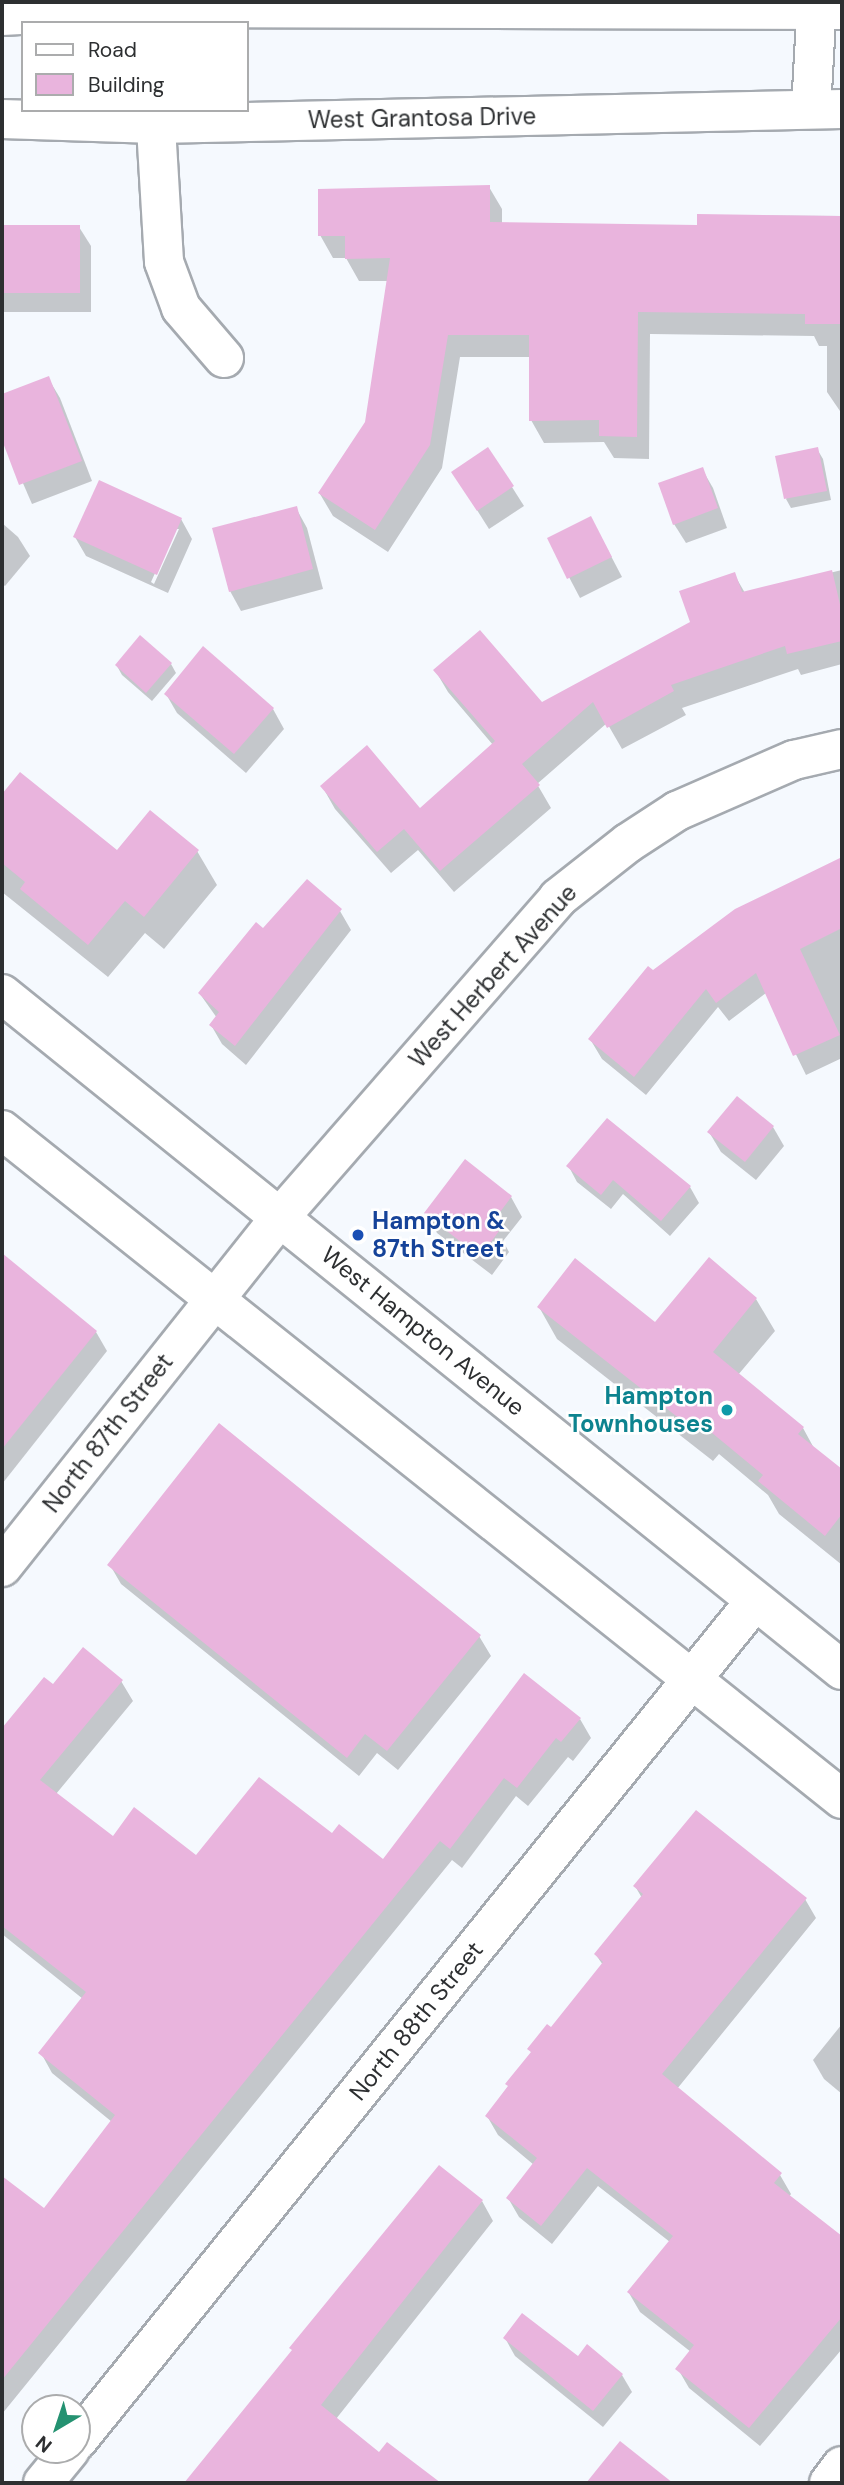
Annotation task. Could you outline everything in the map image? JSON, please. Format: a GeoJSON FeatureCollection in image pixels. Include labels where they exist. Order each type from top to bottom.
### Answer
{"type":"FeatureCollection","features":[{"type":"Feature","properties":{"kind":"street"},"geometry":{"type":"LineString","coordinates":[[2,16],[825,8],[827,109]]}},
{"type":"Feature","properties":{"kind":"street","name":"West Grantosa Drive"},"geometry":{"type":"LineString","coordinates":[[2,119],[827,109]]}},
{"type":"Feature","properties":{"kind":"street"},"geometry":{"type":"LineString","coordinates":[[155,117],[164,262],[181,308],[224,358]]}},
{"type":"Feature","properties":{"kind":"street","name":"West Herbert Avenue"},"geometry":{"type":"LineString","coordinates":[[214,1298],[281,1216],[558,898],[628,843],[677,811],[794,760],[842,749]]}},
{"type":"Feature","properties":{"kind":"street","name":"West Hampton Avenue"},"geometry":{"type":"LineString","coordinates":[[2,994],[842,1670]]}},
{"type":"Feature","properties":{"kind":"street"},"geometry":{"type":"LineString","coordinates":[[2,1130],[842,1799]]}},
{"type":"Feature","properties":{"kind":"street","name":"North 87th Street"},"geometry":{"type":"LineString","coordinates":[[2,1567],[214,1298]]}},
{"type":"Feature","properties":{"kind":"street","name":"North 88th Street"},"geometry":{"type":"LineString","coordinates":[[91,2424],[755,1601]]}},
{"type":"Feature","properties":{"kind":"street"},"geometry":{"type":"LineString","coordinates":[[43,2483],[59,2464]]}},
{"type":"Feature","properties":{"kind":"street"},"geometry":{"type":"LineString","coordinates":[[829,2483],[842,2466]]}},
{"type":"Feature","properties":{"kind":"building"},"geometry":{"type":"Polygon","coordinates":[[[490,185],[490,222],[697,225],[697,214],[842,216],[842,324],[805,324],[805,314],[638,312],[637,437],[599,436],[599,420],[529,421],[529,335],[448,335],[430,445],[375,530],[318,493],[365,422],[390,258],[345,259],[345,236],[318,236],[318,189],[490,185]]]}},
{"type":"Feature","properties":{"kind":"building"},"geometry":{"type":"Polygon","coordinates":[[[2,225],[80,225],[80,293],[2,293],[2,225]]]}},
{"type":"Feature","properties":{"kind":"building"},"geometry":{"type":"Polygon","coordinates":[[[49,376],[82,461],[19,485],[2,440],[2,394],[49,376]]]}},
{"type":"Feature","properties":{"kind":"building"},"geometry":{"type":"Polygon","coordinates":[[[488,447],[514,486],[477,511],[451,472],[488,447]]]}},
{"type":"Feature","properties":{"kind":"building"},"geometry":{"type":"Polygon","coordinates":[[[818,447],[827,491],[784,499],[775,456],[818,447]]]}},
{"type":"Feature","properties":{"kind":"building"},"geometry":{"type":"Polygon","coordinates":[[[703,467],[718,508],[673,525],[658,483],[703,467]]]}},
{"type":"Feature","properties":{"kind":"building"},"geometry":{"type":"Polygon","coordinates":[[[99,480],[182,518],[157,575],[73,537],[99,480]]]}},
{"type":"Feature","properties":{"kind":"building"},"geometry":{"type":"Polygon","coordinates":[[[297,506],[313,569],[229,592],[212,528],[297,506]]]}},
{"type":"Feature","properties":{"kind":"building"},"geometry":{"type":"Polygon","coordinates":[[[591,516],[612,557],[567,579],[547,538],[591,516]]]}},
{"type":"Feature","properties":{"kind":"building"},"geometry":{"type":"Polygon","coordinates":[[[832,570],[842,613],[842,641],[787,654],[785,646],[671,685],[674,691],[607,728],[593,702],[522,764],[540,785],[440,871],[404,829],[377,852],[320,786],[367,745],[420,808],[495,741],[433,670],[480,630],[542,702],[690,622],[679,591],[735,572],[742,592],[832,570]]]}},
{"type":"Feature","properties":{"kind":"building"},"geometry":{"type":"Polygon","coordinates":[[[140,635],[172,663],[146,693],[115,665],[140,635]]]}},
{"type":"Feature","properties":{"kind":"building"},"geometry":{"type":"Polygon","coordinates":[[[203,646],[274,708],[234,754],[164,694],[203,646]]]}},
{"type":"Feature","properties":{"kind":"building"},"geometry":{"type":"Polygon","coordinates":[[[20,772],[117,850],[150,810],[199,850],[144,917],[125,901],[88,945],[20,889],[25,882],[2,863],[2,794],[20,772]]]}},
{"type":"Feature","properties":{"kind":"building"},"geometry":{"type":"Polygon","coordinates":[[[842,857],[842,928],[800,949],[840,1035],[793,1056],[756,973],[716,1003],[706,989],[634,1077],[588,1039],[648,966],[653,970],[735,909],[842,857]]]}},
{"type":"Feature","properties":{"kind":"building"},"geometry":{"type":"Polygon","coordinates":[[[307,879],[342,909],[235,1046],[209,1025],[219,1012],[198,993],[256,922],[263,928],[307,879]]]}},
{"type":"Feature","properties":{"kind":"building"},"geometry":{"type":"Polygon","coordinates":[[[737,1096],[774,1126],[745,1162],[707,1132],[737,1096]]]}},
{"type":"Feature","properties":{"kind":"building"},"geometry":{"type":"Polygon","coordinates":[[[607,1118],[691,1186],[661,1221],[613,1180],[601,1195],[566,1166],[607,1118]]]}},
{"type":"Feature","properties":{"kind":"building"},"geometry":{"type":"Polygon","coordinates":[[[465,1159],[512,1196],[491,1224],[499,1231],[480,1257],[424,1213],[465,1159]]]}},
{"type":"Feature","properties":{"kind":"building"},"geometry":{"type":"Polygon","coordinates":[[[2,1253],[97,1331],[2,1449],[2,1253]]]}},
{"type":"Feature","properties":{"kind":"building","name":"Hampton Townhouses"},"geometry":{"type":"Polygon","coordinates":[[[709,1257],[757,1298],[713,1352],[804,1427],[798,1434],[842,1469],[842,1514],[825,1536],[758,1481],[763,1475],[700,1423],[694,1430],[537,1307],[575,1258],[655,1322],[709,1257]]]}},
{"type":"Feature","properties":{"kind":"building"},"geometry":{"type":"Polygon","coordinates":[[[219,1423],[481,1635],[387,1751],[365,1734],[347,1758],[107,1565],[219,1423]]]}},
{"type":"Feature","properties":{"kind":"building"},"geometry":{"type":"Polygon","coordinates":[[[83,1647],[123,1680],[40,1780],[113,1836],[134,1807],[196,1855],[259,1777],[332,1833],[339,1824],[383,1859],[524,1673],[581,1718],[561,1742],[556,1738],[517,1788],[504,1778],[450,1849],[440,1841],[2,2380],[2,2176],[44,2208],[115,2115],[38,2053],[86,1992],[2,1926],[2,1728],[44,1677],[53,1684],[83,1647]]]}},
{"type":"Feature","properties":{"kind":"building"},"geometry":{"type":"Polygon","coordinates":[[[696,1810],[807,1898],[662,2074],[782,2173],[774,2183],[842,2236],[842,2317],[749,2428],[675,2369],[694,2345],[627,2292],[673,2236],[587,2168],[541,2226],[506,2198],[537,2158],[485,2116],[508,2086],[505,2084],[531,2052],[527,2049],[547,2024],[551,2027],[603,1962],[594,1954],[643,1894],[633,1886],[696,1810]]]}},
{"type":"Feature","properties":{"kind":"building"},"geometry":{"type":"Polygon","coordinates":[[[439,2165],[483,2200],[321,2405],[379,2452],[387,2442],[441,2483],[184,2483],[292,2350],[289,2348],[439,2165]]]}},
{"type":"Feature","properties":{"kind":"building"},"geometry":{"type":"Polygon","coordinates":[[[522,2313],[578,2356],[587,2344],[623,2374],[593,2411],[503,2338],[522,2313]]]}},
{"type":"Feature","properties":{"kind":"building"},"geometry":{"type":"Polygon","coordinates":[[[620,2441],[673,2483],[586,2483],[620,2441]]]}},
{"type":"Feature","properties":{"kind":"place","name":"Hampton & 87th Street"},"geometry":{"type":"Point","coordinates":[358,1235]}},
{"type":"Feature","properties":{"kind":"place","name":"Hampton Townhouses"},"geometry":{"type":"Point","coordinates":[727,1410]}}]}
